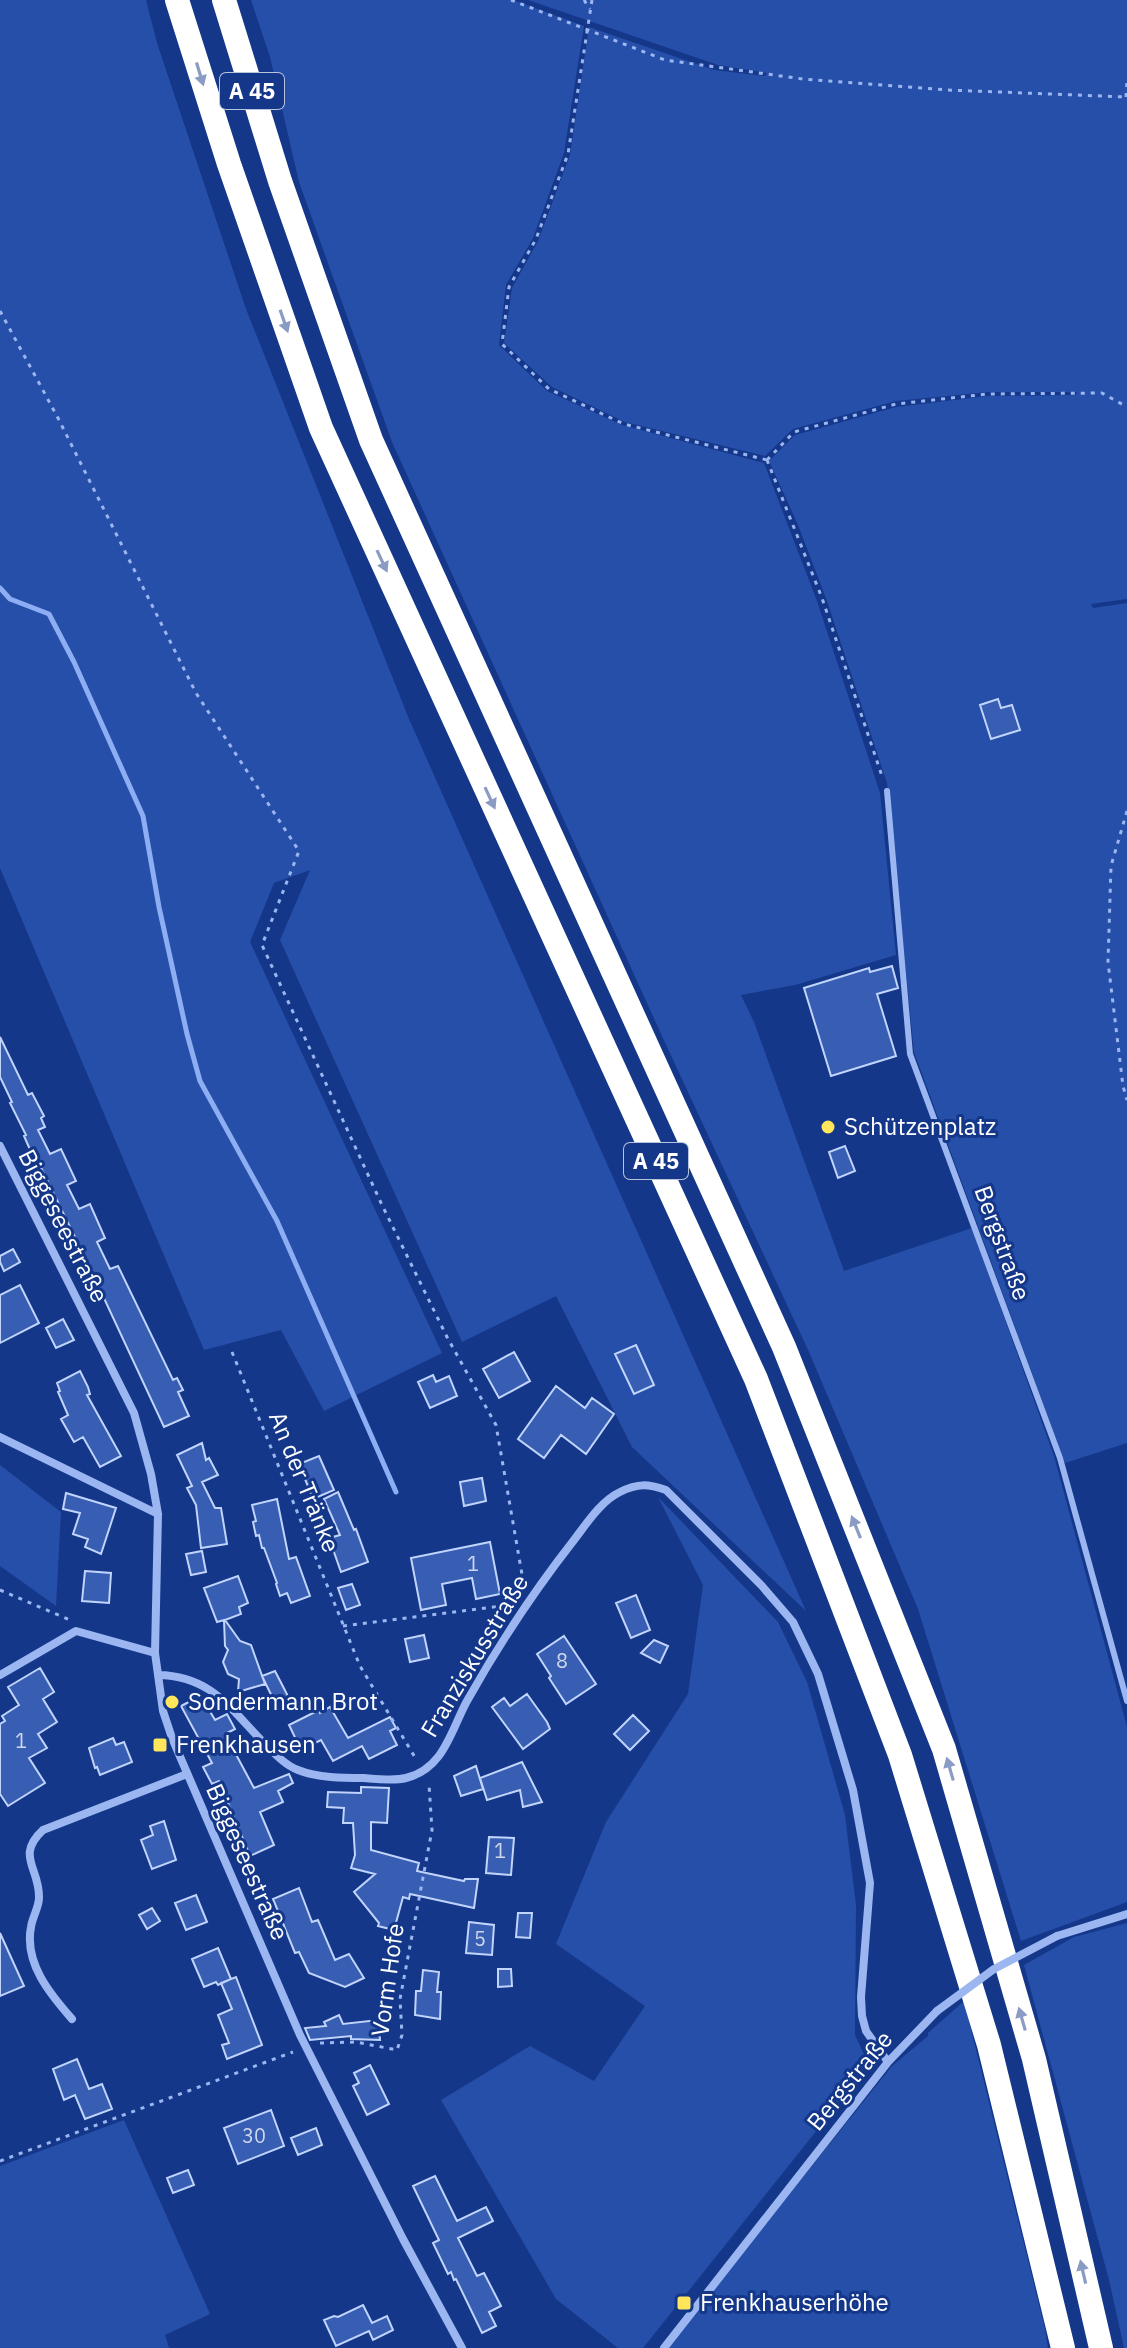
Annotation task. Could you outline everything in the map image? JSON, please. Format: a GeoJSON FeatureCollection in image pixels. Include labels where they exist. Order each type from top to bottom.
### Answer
{"type":"FeatureCollection","features":[{"type":"Feature","properties":{"kind":"highway","name":"A 45"},"geometry":{"type":"LineString","coordinates":[[177,0],[229,164],[321,428],[756,1379],[900,1755],[989,2045],[1063,2348]]}},
{"type":"Feature","properties":{"kind":"highway","name":"A 45"},"geometry":{"type":"LineString","coordinates":[[224,0],[280,181],[371,440],[784,1347],[944,1749],[1034,2059],[1101,2348]]}},
{"type":"Feature","properties":{"kind":"street","name":"Biggeseestraße"},"geometry":{"type":"LineString","coordinates":[[0,1146],[134,1413],[151,1474],[158,1514],[155,1653],[163,1711],[187,1774],[300,2035],[462,2348]]}},
{"type":"Feature","properties":{"kind":"street"},"geometry":{"type":"LineString","coordinates":[[0,1437],[158,1514]]}},
{"type":"Feature","properties":{"kind":"street","name":"Franziskusstraße"},"geometry":{"type":"LineString","coordinates":[[158,1675],[180,1676],[209,1687],[281,1760],[297,1770],[329,1776],[405,1779],[423,1771],[444,1753],[465,1704],[528,1601],[602,1506],[618,1493],[648,1484],[666,1490],[762,1586],[793,1622],[818,1674],[853,1790],[870,1883],[862,2016],[866,2031],[888,2062]]}},
{"type":"Feature","properties":{"kind":"street"},"geometry":{"type":"LineString","coordinates":[[0,1675],[76,1631],[155,1653]]}},
{"type":"Feature","properties":{"kind":"street"},"geometry":{"type":"LineString","coordinates":[[72,2019],[45,1988],[29,1947],[39,1898],[29,1855],[32,1840],[43,1830],[187,1774]]}},
{"type":"Feature","properties":{"kind":"street","name":"Bergstraße"},"geometry":{"type":"LineString","coordinates":[[664,2348],[888,2062],[937,2011],[994,1969],[1057,1936],[1127,1914]]}},
{"type":"Feature","properties":{"kind":"lane","name":"Bergstraße"},"geometry":{"type":"LineString","coordinates":[[887,791],[910,1054],[1060,1458],[1127,1701]]}},
{"type":"Feature","properties":{"kind":"path"},"geometry":{"type":"LineString","coordinates":[[511,0],[665,60],[788,77],[948,90],[1127,97],[1127,81]]}},
{"type":"Feature","properties":{"kind":"path"},"geometry":{"type":"LineString","coordinates":[[584,0],[590,9]]}},
{"type":"Feature","properties":{"kind":"path"},"geometry":{"type":"LineString","coordinates":[[592,0],[568,154],[536,239],[509,287],[502,344],[549,389],[624,424],[767,460]]}},
{"type":"Feature","properties":{"kind":"path"},"geometry":{"type":"LineString","coordinates":[[0,311],[58,418],[196,693],[299,851],[262,945],[382,1205],[447,1337],[496,1425],[521,1578],[528,1601],[343,1626]]}},
{"type":"Feature","properties":{"kind":"path"},"geometry":{"type":"LineString","coordinates":[[767,460],[794,432],[896,404],[988,394],[1102,393],[1127,407]]}},
{"type":"Feature","properties":{"kind":"path"},"geometry":{"type":"LineString","coordinates":[[767,460],[822,598],[887,791]]}},
{"type":"Feature","properties":{"kind":"path"},"geometry":{"type":"LineString","coordinates":[[1127,811],[1111,866],[1108,962],[1127,1100]]}},
{"type":"Feature","properties":{"kind":"path","name":"An der Tränke"},"geometry":{"type":"LineString","coordinates":[[232,1352],[360,1666],[423,1771]]}},
{"type":"Feature","properties":{"kind":"path"},"geometry":{"type":"LineString","coordinates":[[0,1590],[69,1620],[76,1631]]}},
{"type":"Feature","properties":{"kind":"path","name":"Vorm Hofe"},"geometry":{"type":"LineString","coordinates":[[300,2035],[323,2044],[356,2042],[397,2050],[402,2035],[400,1999],[432,1830],[431,1787],[423,1771]]}},
{"type":"Feature","properties":{"kind":"path"},"geometry":{"type":"LineString","coordinates":[[0,2161],[306,2047]]}},
{"type":"Feature","properties":{"kind":"shaded area"},"geometry":{"type":"Polygon","coordinates":[[[0,0],[146,0],[157,43],[246,309],[409,719],[806,1611],[632,1447],[556,1296],[462,1342],[280,940],[310,870],[274,883],[250,942],[442,1353],[324,1411],[281,1330],[204,1350],[0,868],[0,0]]]}},
{"type":"Feature","properties":{"kind":"shaded area"},"geometry":{"type":"Polygon","coordinates":[[[251,0],[513,0],[584,26],[564,153],[533,238],[506,285],[499,345],[547,391],[622,425],[764,463],[817,601],[880,793],[896,955],[795,985],[741,995],[754,1022],[844,1271],[972,1228],[1054,1456],[1127,1727],[1127,1902],[1021,1941],[918,1609],[809,1352],[392,442],[299,182],[270,57],[251,0]]]}},
{"type":"Feature","properties":{"kind":"shaded area"},"geometry":{"type":"Polygon","coordinates":[[[528,0],[1127,0],[1127,599],[1091,604],[1093,608],[1127,603],[1127,1443],[1065,1463],[914,1052],[887,783],[827,601],[769,461],[795,435],[896,407],[988,396],[1076,395],[1077,392],[988,392],[896,401],[793,429],[765,456],[625,422],[552,387],[504,343],[512,288],[538,241],[570,155],[589,27],[714,70],[765,76],[767,73],[718,65],[528,0]]]}},
{"type":"Feature","properties":{"kind":"shaded area"},"geometry":{"type":"Polygon","coordinates":[[[0,1465],[61,1512],[56,1606],[0,1566],[0,1465]]]}},
{"type":"Feature","properties":{"kind":"shaded area"},"geometry":{"type":"Polygon","coordinates":[[[658,1497],[778,1622],[807,1682],[845,1815],[856,1905],[855,2035],[869,2065],[643,2348],[618,2348],[556,2299],[441,2100],[530,2046],[594,2081],[645,2006],[556,1944],[606,1822],[688,1694],[703,1585],[658,1497]]]}},
{"type":"Feature","properties":{"kind":"shaded area"},"geometry":{"type":"Polygon","coordinates":[[[1127,1923],[1127,2348],[1124,2348],[1109,2280],[1024,1965],[1074,1937],[1127,1923]]]}},
{"type":"Feature","properties":{"kind":"shaded area"},"geometry":{"type":"Polygon","coordinates":[[[964,2001],[1048,2348],[666,2348],[892,2066],[964,2001]]]}},
{"type":"Feature","properties":{"kind":"shaded area"},"geometry":{"type":"Polygon","coordinates":[[[124,2120],[210,2314],[165,2335],[169,2348],[0,2348],[0,2166],[124,2120]]]}},
{"type":"Feature","properties":{"kind":"building"},"geometry":{"type":"Polygon","coordinates":[[[998,699],[1001,708],[1012,705],[1020,730],[991,739],[980,705],[998,699]]]}},
{"type":"Feature","properties":{"kind":"building"},"geometry":{"type":"Polygon","coordinates":[[[892,966],[898,988],[877,994],[896,1056],[831,1076],[804,988],[869,968],[870,972],[892,966]]]}},
{"type":"Feature","properties":{"kind":"building"},"geometry":{"type":"Polygon","coordinates":[[[0,1037],[28,1095],[32,1093],[44,1116],[41,1118],[45,1127],[38,1130],[50,1154],[61,1149],[76,1181],[67,1185],[79,1209],[90,1204],[105,1238],[97,1242],[110,1269],[118,1266],[173,1380],[177,1378],[183,1390],[178,1392],[189,1416],[164,1427],[10,1103],[0,1077],[0,1037]]]}},
{"type":"Feature","properties":{"kind":"building"},"geometry":{"type":"Polygon","coordinates":[[[845,1146],[855,1171],[838,1178],[829,1152],[845,1146]]]}},
{"type":"Feature","properties":{"kind":"building"},"geometry":{"type":"Polygon","coordinates":[[[13,1249],[20,1262],[4,1271],[0,1256],[13,1249]]]}},
{"type":"Feature","properties":{"kind":"building"},"geometry":{"type":"Polygon","coordinates":[[[20,1285],[39,1323],[0,1343],[0,1295],[20,1285]]]}},
{"type":"Feature","properties":{"kind":"building"},"geometry":{"type":"Polygon","coordinates":[[[63,1319],[74,1340],[56,1348],[46,1328],[63,1319]]]}},
{"type":"Feature","properties":{"kind":"building"},"geometry":{"type":"Polygon","coordinates":[[[636,1345],[654,1385],[634,1394],[615,1354],[636,1345]]]}},
{"type":"Feature","properties":{"kind":"building"},"geometry":{"type":"Polygon","coordinates":[[[514,1352],[530,1381],[499,1398],[483,1369],[514,1352]]]}},
{"type":"Feature","properties":{"kind":"building"},"geometry":{"type":"Polygon","coordinates":[[[80,1371],[88,1387],[90,1394],[87,1395],[121,1456],[100,1467],[83,1437],[74,1442],[61,1419],[68,1415],[57,1383],[80,1371]]]}},
{"type":"Feature","properties":{"kind":"building"},"geometry":{"type":"Polygon","coordinates":[[[433,1375],[436,1382],[449,1376],[457,1396],[430,1408],[418,1382],[433,1375]]]}},
{"type":"Feature","properties":{"kind":"building"},"geometry":{"type":"Polygon","coordinates":[[[556,1386],[585,1408],[592,1398],[614,1414],[586,1454],[561,1435],[544,1458],[518,1439],[556,1386]]]}},
{"type":"Feature","properties":{"kind":"building"},"geometry":{"type":"Polygon","coordinates":[[[202,1443],[206,1460],[209,1458],[218,1475],[202,1482],[215,1508],[221,1508],[227,1544],[201,1548],[196,1505],[187,1488],[192,1486],[177,1455],[202,1443]]]}},
{"type":"Feature","properties":{"kind":"building"},"geometry":{"type":"Polygon","coordinates":[[[319,1456],[334,1490],[313,1499],[299,1464],[319,1456]]]}},
{"type":"Feature","properties":{"kind":"building"},"geometry":{"type":"Polygon","coordinates":[[[482,1478],[486,1501],[464,1506],[460,1482],[482,1478]]]}},
{"type":"Feature","properties":{"kind":"building"},"geometry":{"type":"Polygon","coordinates":[[[338,1492],[368,1562],[341,1572],[329,1538],[340,1535],[324,1499],[338,1492]]]}},
{"type":"Feature","properties":{"kind":"building"},"geometry":{"type":"Polygon","coordinates":[[[66,1493],[116,1508],[101,1554],[85,1547],[88,1539],[73,1534],[80,1513],[63,1509],[66,1493]]]}},
{"type":"Feature","properties":{"kind":"building"},"geometry":{"type":"Polygon","coordinates":[[[277,1499],[289,1559],[296,1557],[310,1596],[291,1603],[287,1593],[280,1596],[253,1522],[256,1521],[252,1505],[277,1499]]]}},
{"type":"Feature","properties":{"kind":"building"},"geometry":{"type":"Polygon","coordinates":[[[490,1542],[500,1594],[476,1599],[472,1578],[442,1584],[446,1605],[421,1610],[411,1558],[490,1542]]]}},
{"type":"Feature","properties":{"kind":"building"},"geometry":{"type":"Polygon","coordinates":[[[202,1551],[206,1572],[191,1575],[186,1554],[202,1551]]]}},
{"type":"Feature","properties":{"kind":"building"},"geometry":{"type":"Polygon","coordinates":[[[85,1571],[111,1573],[109,1603],[82,1601],[85,1571]]]}},
{"type":"Feature","properties":{"kind":"building"},"geometry":{"type":"Polygon","coordinates":[[[238,1576],[248,1603],[239,1607],[241,1614],[225,1620],[240,1641],[251,1645],[265,1684],[238,1692],[239,1679],[228,1674],[223,1662],[228,1650],[225,1646],[224,1620],[217,1622],[204,1588],[238,1576]]]}},
{"type":"Feature","properties":{"kind":"building"},"geometry":{"type":"Polygon","coordinates":[[[352,1584],[360,1605],[346,1610],[338,1588],[352,1584]]]}},
{"type":"Feature","properties":{"kind":"building"},"geometry":{"type":"Polygon","coordinates":[[[636,1595],[650,1630],[631,1638],[616,1603],[636,1595]]]}},
{"type":"Feature","properties":{"kind":"building"},"geometry":{"type":"Polygon","coordinates":[[[424,1635],[429,1658],[410,1662],[405,1639],[424,1635]]]}},
{"type":"Feature","properties":{"kind":"building"},"geometry":{"type":"Polygon","coordinates":[[[564,1636],[596,1684],[566,1704],[537,1654],[564,1636]]]}},
{"type":"Feature","properties":{"kind":"building"},"geometry":{"type":"Polygon","coordinates":[[[654,1640],[668,1646],[660,1663],[641,1653],[654,1640]]]}},
{"type":"Feature","properties":{"kind":"building"},"geometry":{"type":"Polygon","coordinates":[[[40,1668],[54,1692],[43,1699],[57,1722],[38,1734],[47,1748],[29,1758],[45,1783],[8,1806],[0,1794],[0,1724],[5,1721],[2,1716],[19,1705],[8,1687],[40,1668]]]}},
{"type":"Feature","properties":{"kind":"building"},"geometry":{"type":"Polygon","coordinates":[[[275,1671],[291,1702],[278,1709],[262,1676],[275,1671]]]}},
{"type":"Feature","properties":{"kind":"building"},"geometry":{"type":"Polygon","coordinates":[[[527,1694],[550,1729],[523,1749],[492,1707],[504,1698],[510,1706],[527,1694]]]}},
{"type":"Feature","properties":{"kind":"building"},"geometry":{"type":"Polygon","coordinates":[[[198,1697],[215,1720],[227,1714],[235,1729],[225,1734],[254,1788],[289,1774],[293,1783],[278,1791],[283,1802],[260,1812],[274,1845],[250,1856],[219,1781],[212,1784],[203,1767],[212,1763],[181,1706],[198,1697]]]}},
{"type":"Feature","properties":{"kind":"building"},"geometry":{"type":"Polygon","coordinates":[[[330,1707],[348,1738],[390,1717],[396,1728],[390,1731],[397,1745],[369,1759],[362,1746],[333,1761],[321,1740],[301,1750],[289,1725],[330,1707]]]}},
{"type":"Feature","properties":{"kind":"building"},"geometry":{"type":"Polygon","coordinates":[[[633,1715],[649,1731],[630,1750],[614,1734],[633,1715]]]}},
{"type":"Feature","properties":{"kind":"building"},"geometry":{"type":"Polygon","coordinates":[[[113,1738],[116,1745],[124,1742],[132,1762],[100,1775],[89,1748],[113,1738]]]}},
{"type":"Feature","properties":{"kind":"building"},"geometry":{"type":"Polygon","coordinates":[[[522,1762],[542,1802],[523,1807],[520,1790],[487,1800],[480,1778],[522,1762]]]}},
{"type":"Feature","properties":{"kind":"building"},"geometry":{"type":"Polygon","coordinates":[[[476,1766],[483,1789],[461,1796],[454,1776],[476,1766]]]}},
{"type":"Feature","properties":{"kind":"building"},"geometry":{"type":"Polygon","coordinates":[[[361,1787],[389,1788],[387,1823],[371,1822],[371,1850],[419,1863],[417,1871],[464,1881],[478,1879],[474,1908],[410,1894],[409,1899],[403,1897],[394,1930],[378,1926],[379,1923],[354,1892],[375,1874],[351,1868],[355,1855],[353,1823],[343,1823],[344,1808],[327,1807],[328,1792],[361,1793],[361,1787]]]}},
{"type":"Feature","properties":{"kind":"building"},"geometry":{"type":"Polygon","coordinates":[[[164,1821],[176,1860],[152,1869],[141,1840],[153,1835],[150,1826],[164,1821]]]}},
{"type":"Feature","properties":{"kind":"building"},"geometry":{"type":"Polygon","coordinates":[[[489,1837],[514,1838],[511,1875],[486,1873],[489,1837]]]}},
{"type":"Feature","properties":{"kind":"building"},"geometry":{"type":"Polygon","coordinates":[[[299,1888],[312,1922],[318,1920],[335,1960],[349,1954],[364,1978],[345,1987],[309,1973],[299,1952],[295,1953],[273,1899],[299,1888]]]}},
{"type":"Feature","properties":{"kind":"building"},"geometry":{"type":"Polygon","coordinates":[[[196,1895],[207,1922],[186,1930],[175,1903],[196,1895]]]}},
{"type":"Feature","properties":{"kind":"building"},"geometry":{"type":"Polygon","coordinates":[[[152,1908],[160,1921],[147,1929],[139,1915],[152,1908]]]}},
{"type":"Feature","properties":{"kind":"building"},"geometry":{"type":"Polygon","coordinates":[[[518,1913],[532,1913],[530,1938],[516,1937],[518,1913]]]}},
{"type":"Feature","properties":{"kind":"building"},"geometry":{"type":"Polygon","coordinates":[[[469,1922],[494,1925],[492,1955],[466,1953],[469,1922]]]}},
{"type":"Feature","properties":{"kind":"building"},"geometry":{"type":"Polygon","coordinates":[[[0,1933],[24,1986],[0,1996],[0,1933]]]}},
{"type":"Feature","properties":{"kind":"building"},"geometry":{"type":"Polygon","coordinates":[[[218,1948],[231,1979],[204,1987],[192,1959],[218,1948]]]}},
{"type":"Feature","properties":{"kind":"building"},"geometry":{"type":"Polygon","coordinates":[[[498,1969],[511,1969],[512,1986],[498,1987],[498,1969]]]}},
{"type":"Feature","properties":{"kind":"building"},"geometry":{"type":"Polygon","coordinates":[[[423,1970],[439,1972],[437,1992],[441,1992],[440,2019],[415,2015],[416,1991],[421,1991],[423,1970]]]}},
{"type":"Feature","properties":{"kind":"building"},"geometry":{"type":"Polygon","coordinates":[[[236,1977],[262,2045],[227,2059],[222,2045],[229,2043],[218,2015],[232,2009],[221,1983],[236,1977]]]}},
{"type":"Feature","properties":{"kind":"building"},"geometry":{"type":"Polygon","coordinates":[[[339,2015],[343,2024],[378,2020],[380,2040],[351,2039],[351,2036],[310,2040],[305,2028],[326,2026],[324,2022],[339,2015]]]}},
{"type":"Feature","properties":{"kind":"building"},"geometry":{"type":"Polygon","coordinates":[[[77,2059],[89,2089],[102,2084],[112,2109],[85,2119],[75,2095],[64,2100],[53,2069],[77,2059]]]}},
{"type":"Feature","properties":{"kind":"building"},"geometry":{"type":"Polygon","coordinates":[[[370,2065],[389,2104],[367,2115],[353,2086],[359,2083],[354,2073],[370,2065]]]}},
{"type":"Feature","properties":{"kind":"building"},"geometry":{"type":"Polygon","coordinates":[[[271,2110],[284,2146],[238,2164],[224,2128],[271,2110]]]}},
{"type":"Feature","properties":{"kind":"building"},"geometry":{"type":"Polygon","coordinates":[[[316,2128],[322,2145],[298,2155],[291,2138],[316,2128]]]}},
{"type":"Feature","properties":{"kind":"building"},"geometry":{"type":"Polygon","coordinates":[[[188,2170],[194,2185],[173,2193],[167,2178],[188,2170]]]}},
{"type":"Feature","properties":{"kind":"building"},"geometry":{"type":"Polygon","coordinates":[[[435,2176],[457,2221],[486,2207],[493,2221],[458,2238],[477,2276],[484,2273],[501,2306],[489,2312],[496,2326],[482,2333],[456,2279],[451,2272],[448,2274],[433,2243],[439,2240],[413,2186],[435,2176]]]}},
{"type":"Feature","properties":{"kind":"building"},"geometry":{"type":"Polygon","coordinates":[[[363,2305],[372,2323],[387,2316],[393,2330],[373,2340],[369,2331],[336,2346],[324,2320],[363,2305]]]}},
{"type":"Feature","properties":{"kind":"waterway"},"geometry":{"type":"LineString","coordinates":[[0,588],[10,599],[49,614],[74,662],[143,816],[159,907],[200,1081],[277,1221],[396,1492]]}},
{"type":"Feature","properties":{"kind":"place","name":"Schützenplatz"},"geometry":{"type":"Point","coordinates":[828,1127]}},
{"type":"Feature","properties":{"kind":"place","name":"Sondermann Brot"},"geometry":{"type":"Point","coordinates":[172,1702]}},
{"type":"Feature","properties":{"kind":"place","name":"Frenkhausen"},"geometry":{"type":"Point","coordinates":[160,1745]}},
{"type":"Feature","properties":{"kind":"place","name":"Frenkhauserhöhe"},"geometry":{"type":"Point","coordinates":[684,2303]}}]}
